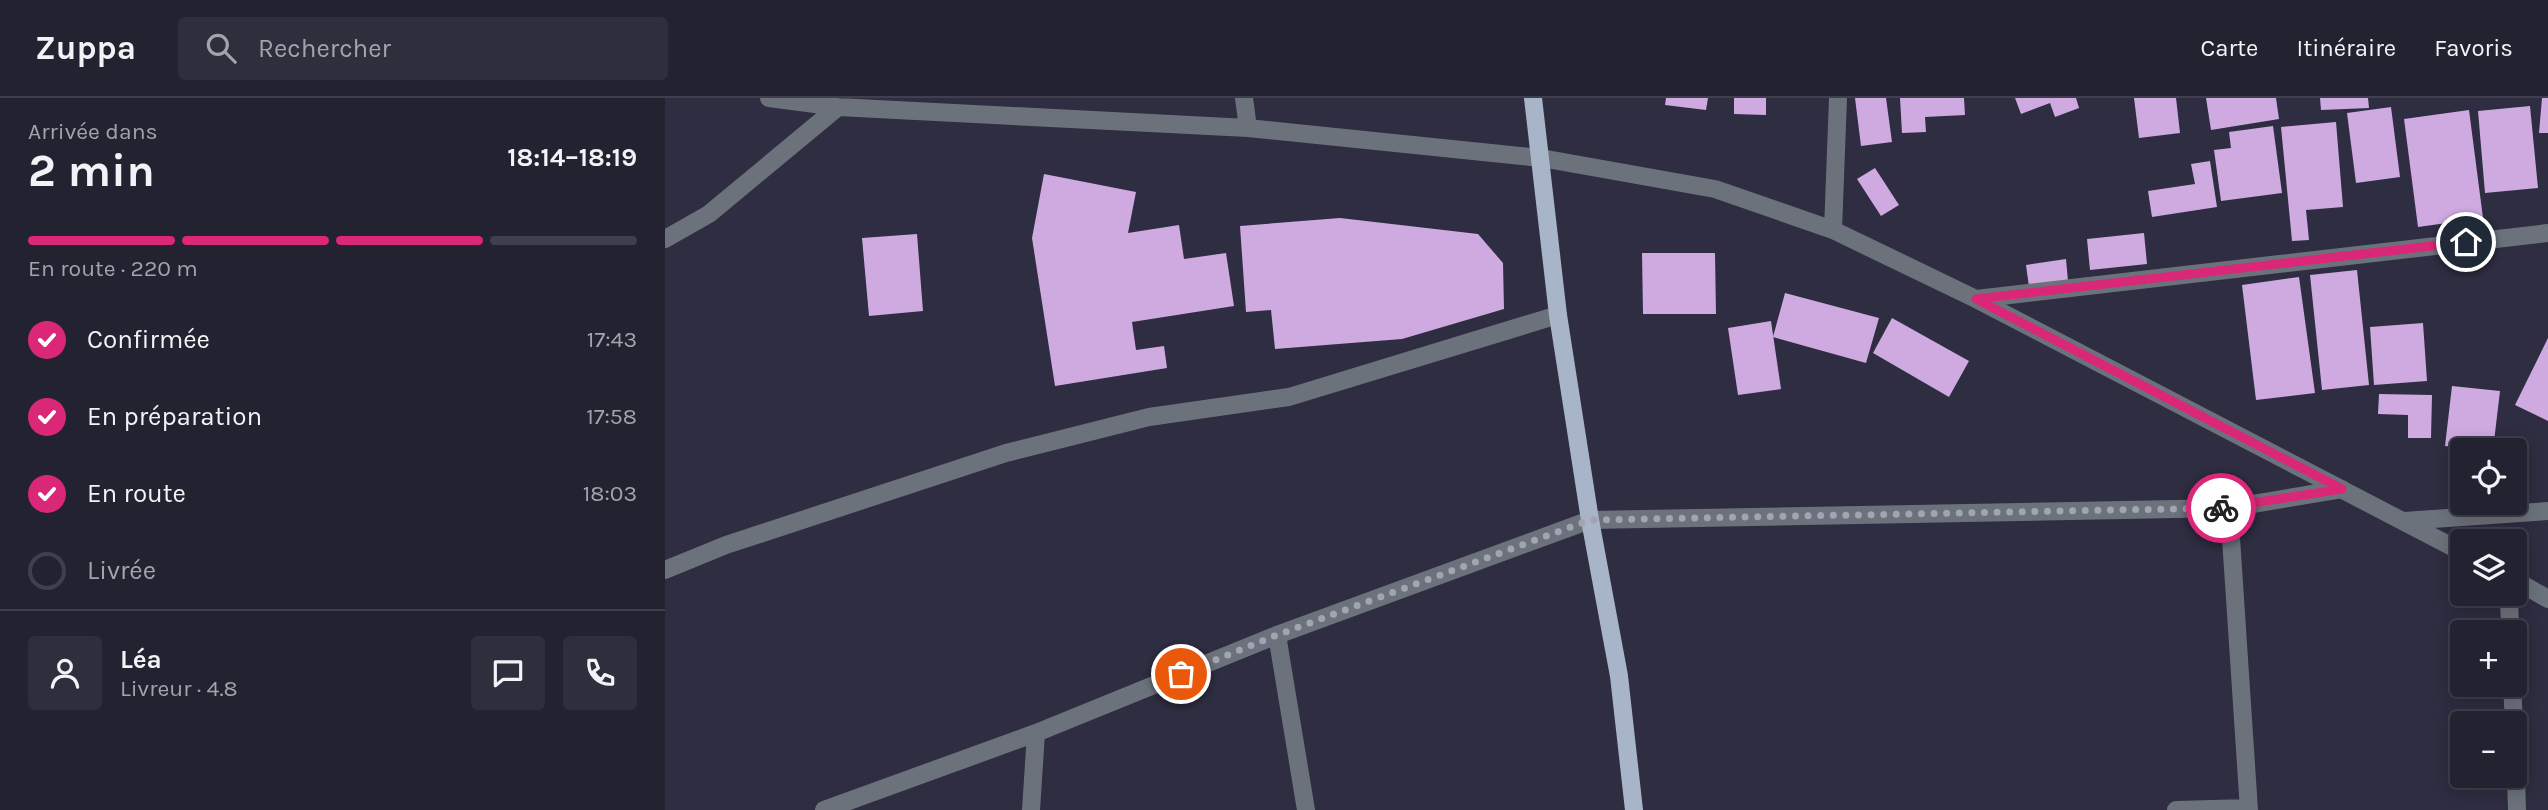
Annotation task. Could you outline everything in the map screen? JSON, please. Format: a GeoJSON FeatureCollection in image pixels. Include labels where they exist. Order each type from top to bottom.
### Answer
{"type":"FeatureCollection","features":[{"type":"Feature","properties":{"kind":"main road"},"geometry":{"type":"LineString","coordinates":[[1533,98],[1558,315],[1590,520],[1619,676],[1634,810]]}},
{"type":"Feature","properties":{"kind":"street"},"geometry":{"type":"LineString","coordinates":[[769,98],[838,107],[1248,128],[1541,158],[1715,189],[1833,230],[1976,299],[2450,546]]}},
{"type":"Feature","properties":{"kind":"street"},"geometry":{"type":"LineString","coordinates":[[1244,98],[1248,128]]}},
{"type":"Feature","properties":{"kind":"street"},"geometry":{"type":"LineString","coordinates":[[1833,230],[1838,98]]}},
{"type":"Feature","properties":{"kind":"street"},"geometry":{"type":"LineString","coordinates":[[665,239],[709,214],[838,107]]}},
{"type":"Feature","properties":{"kind":"street"},"geometry":{"type":"LineString","coordinates":[[1976,299],[2548,233]]}},
{"type":"Feature","properties":{"kind":"street"},"geometry":{"type":"LineString","coordinates":[[665,570],[726,545],[1006,453],[1150,418],[1289,397],[1558,315]]}},
{"type":"Feature","properties":{"kind":"street"},"geometry":{"type":"LineString","coordinates":[[824,810],[1036,733],[1277,635],[1590,520],[2229,508],[2342,489]]}},
{"type":"Feature","properties":{"kind":"street"},"geometry":{"type":"LineString","coordinates":[[2176,810],[2249,809],[2229,508]]}},
{"type":"Feature","properties":{"kind":"street"},"geometry":{"type":"LineString","coordinates":[[2404,522],[2548,511]]}},
{"type":"Feature","properties":{"kind":"street"},"geometry":{"type":"LineString","coordinates":[[2527,587],[2548,599]]}},
{"type":"Feature","properties":{"kind":"street"},"geometry":{"type":"LineString","coordinates":[[1277,635],[1305,810]]}},
{"type":"Feature","properties":{"kind":"street"},"geometry":{"type":"LineString","coordinates":[[1031,810],[1036,733]]}},
{"type":"Feature","properties":{"kind":"street"},"geometry":{"type":"LineString","coordinates":[[2516,788],[2517,810]]}},
{"type":"Feature","properties":{"kind":"building"},"geometry":{"type":"Polygon","coordinates":[[[1666,98],[1708,98],[1706,110],[1665,105],[1666,98]]]}},
{"type":"Feature","properties":{"kind":"building"},"geometry":{"type":"Polygon","coordinates":[[[1734,98],[1766,98],[1766,115],[1734,114],[1734,98]]]}},
{"type":"Feature","properties":{"kind":"building"},"geometry":{"type":"Polygon","coordinates":[[[1855,98],[1886,98],[1892,142],[1861,146],[1855,98]]]}},
{"type":"Feature","properties":{"kind":"building"},"geometry":{"type":"Polygon","coordinates":[[[1900,98],[1964,98],[1965,115],[1925,117],[1926,132],[1902,133],[1900,98]]]}},
{"type":"Feature","properties":{"kind":"building"},"geometry":{"type":"Polygon","coordinates":[[[2015,98],[2076,98],[2079,108],[2055,117],[2050,103],[2021,114],[2015,98]]]}},
{"type":"Feature","properties":{"kind":"building"},"geometry":{"type":"Polygon","coordinates":[[[2134,98],[2176,98],[2180,133],[2139,138],[2134,98]]]}},
{"type":"Feature","properties":{"kind":"building"},"geometry":{"type":"Polygon","coordinates":[[[2206,98],[2276,98],[2279,119],[2211,130],[2206,98]]]}},
{"type":"Feature","properties":{"kind":"building"},"geometry":{"type":"Polygon","coordinates":[[[2320,98],[2368,98],[2369,108],[2321,110],[2320,98]]]}},
{"type":"Feature","properties":{"kind":"building"},"geometry":{"type":"Polygon","coordinates":[[[2542,98],[2548,98],[2548,133],[2539,133],[2542,98]]]}},
{"type":"Feature","properties":{"kind":"building"},"geometry":{"type":"Polygon","coordinates":[[[2530,106],[2538,188],[2485,193],[2478,111],[2530,106]]]}},
{"type":"Feature","properties":{"kind":"building"},"geometry":{"type":"Polygon","coordinates":[[[2391,107],[2400,177],[2356,183],[2347,113],[2391,107]]]}},
{"type":"Feature","properties":{"kind":"building"},"geometry":{"type":"Polygon","coordinates":[[[2469,110],[2483,218],[2418,227],[2404,119],[2469,110]]]}},
{"type":"Feature","properties":{"kind":"building"},"geometry":{"type":"Polygon","coordinates":[[[2336,122],[2343,207],[2306,210],[2309,240],[2292,241],[2281,127],[2336,122]]]}},
{"type":"Feature","properties":{"kind":"building"},"geometry":{"type":"Polygon","coordinates":[[[2273,126],[2282,193],[2221,201],[2214,150],[2231,148],[2229,132],[2273,126]]]}},
{"type":"Feature","properties":{"kind":"building"},"geometry":{"type":"Polygon","coordinates":[[[2210,161],[2217,207],[2152,217],[2148,191],[2195,184],[2191,164],[2210,161]]]}},
{"type":"Feature","properties":{"kind":"building"},"geometry":{"type":"Polygon","coordinates":[[[1875,168],[1899,205],[1881,216],[1857,179],[1875,168]]]}},
{"type":"Feature","properties":{"kind":"building"},"geometry":{"type":"Polygon","coordinates":[[[1044,174],[1136,192],[1128,233],[1179,225],[1184,259],[1226,253],[1234,306],[1132,322],[1136,350],[1164,346],[1167,368],[1055,386],[1032,238],[1044,174]]]}},
{"type":"Feature","properties":{"kind":"building"},"geometry":{"type":"Polygon","coordinates":[[[1340,218],[1478,234],[1503,263],[1504,309],[1402,339],[1275,349],[1271,310],[1246,312],[1240,226],[1340,218]]]}},
{"type":"Feature","properties":{"kind":"building"},"geometry":{"type":"Polygon","coordinates":[[[2144,233],[2147,264],[2090,270],[2087,239],[2144,233]]]}},
{"type":"Feature","properties":{"kind":"building"},"geometry":{"type":"Polygon","coordinates":[[[917,234],[923,311],[869,316],[862,238],[917,234]]]}},
{"type":"Feature","properties":{"kind":"building"},"geometry":{"type":"Polygon","coordinates":[[[1642,253],[1715,253],[1716,314],[1643,314],[1642,253]]]}},
{"type":"Feature","properties":{"kind":"building"},"geometry":{"type":"Polygon","coordinates":[[[2066,259],[2068,281],[2029,287],[2026,265],[2066,259]]]}},
{"type":"Feature","properties":{"kind":"building"},"geometry":{"type":"Polygon","coordinates":[[[2357,270],[2369,385],[2322,390],[2310,275],[2357,270]]]}},
{"type":"Feature","properties":{"kind":"building"},"geometry":{"type":"Polygon","coordinates":[[[2299,277],[2315,393],[2256,400],[2242,285],[2299,277]]]}},
{"type":"Feature","properties":{"kind":"building"},"geometry":{"type":"Polygon","coordinates":[[[1785,293],[1879,318],[1866,363],[1773,337],[1785,293]]]}},
{"type":"Feature","properties":{"kind":"building"},"geometry":{"type":"Polygon","coordinates":[[[1892,318],[1969,361],[1949,397],[1873,353],[1892,318]]]}},
{"type":"Feature","properties":{"kind":"building"},"geometry":{"type":"Polygon","coordinates":[[[1771,321],[1781,389],[1738,395],[1728,328],[1771,321]]]}},
{"type":"Feature","properties":{"kind":"building"},"geometry":{"type":"Polygon","coordinates":[[[2423,323],[2427,381],[2374,385],[2370,327],[2423,323]]]}},
{"type":"Feature","properties":{"kind":"building"},"geometry":{"type":"Polygon","coordinates":[[[2548,338],[2548,421],[2515,405],[2548,338]]]}},
{"type":"Feature","properties":{"kind":"building"},"geometry":{"type":"Polygon","coordinates":[[[2452,386],[2500,391],[2494,438],[2450,438],[2450,446],[2445,446],[2452,386]]]}},
{"type":"Feature","properties":{"kind":"building"},"geometry":{"type":"Polygon","coordinates":[[[2379,394],[2432,395],[2431,438],[2408,438],[2408,415],[2378,414],[2379,394]]]}},
{"type":"Feature","properties":{"kind":"way so far"},"geometry":{"type":"LineString","coordinates":[[1181,674],[1277,635],[1590,520],[2221,508]]}},
{"type":"Feature","properties":{"kind":"route"},"geometry":{"type":"LineString","coordinates":[[2221,508],[2342,489],[1976,299],[2466,242]]}}]}
